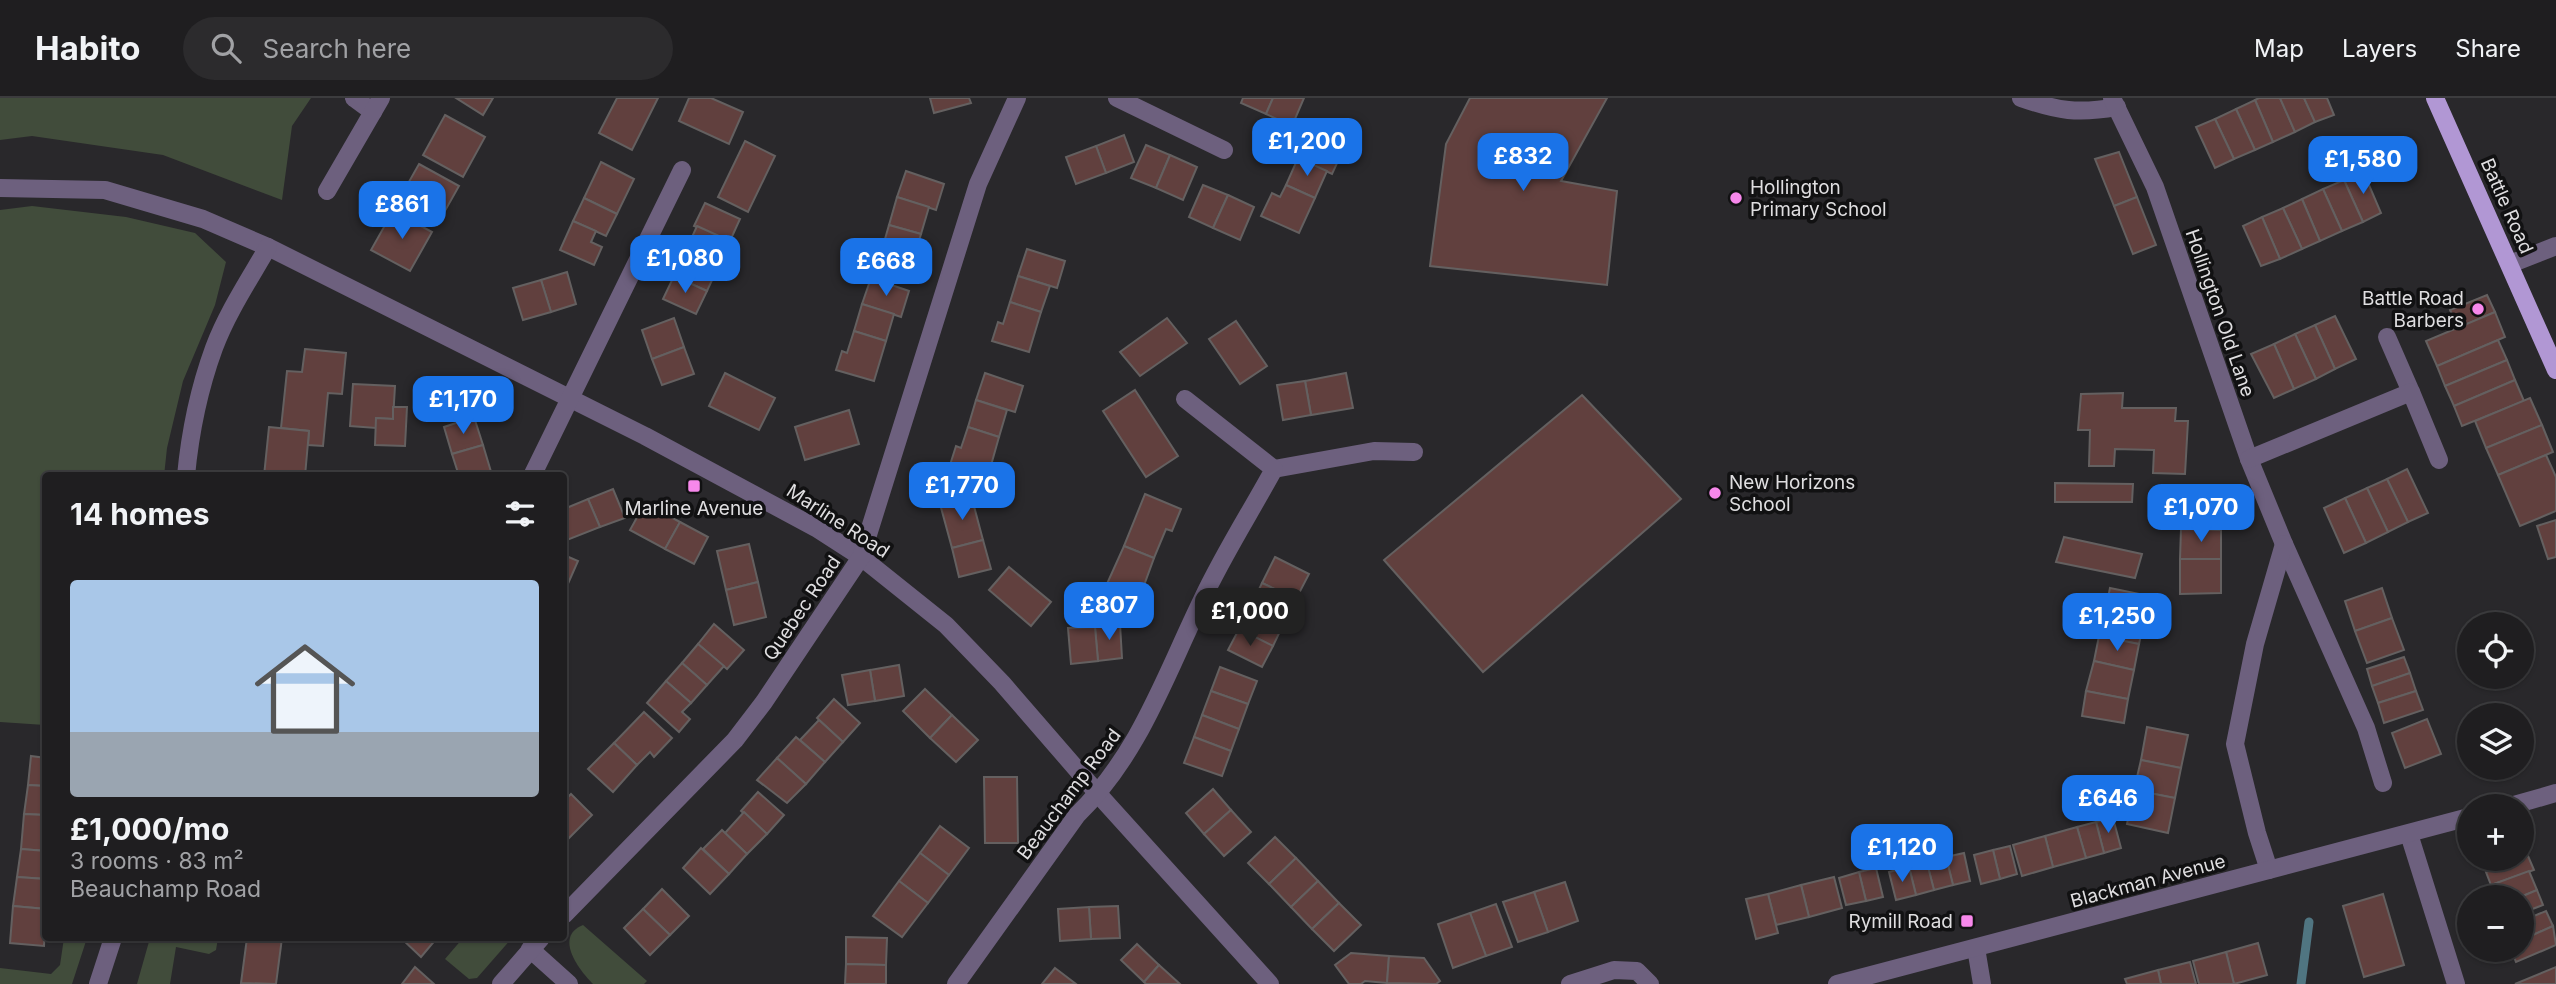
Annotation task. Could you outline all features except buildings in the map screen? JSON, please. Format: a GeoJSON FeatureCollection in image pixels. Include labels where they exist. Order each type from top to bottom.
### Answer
{"type":"FeatureCollection","features":[{"type":"Feature","properties":{"kind":"main road","name":"Battle Road"},"geometry":{"type":"LineString","coordinates":[[2435,98],[2556,370]]}},
{"type":"Feature","properties":{"kind":"street"},"geometry":{"type":"LineString","coordinates":[[327,191],[377,105],[354,98]]}},
{"type":"Feature","properties":{"kind":"street","name":"Quebec Road"},"geometry":{"type":"LineString","coordinates":[[567,912],[735,740],[764,702],[861,557],[978,184],[1017,98]]}},
{"type":"Feature","properties":{"kind":"street"},"geometry":{"type":"LineString","coordinates":[[1117,98],[1224,149]]}},
{"type":"Feature","properties":{"kind":"street"},"geometry":{"type":"LineString","coordinates":[[2021,98],[2068,112],[2094,111],[2114,102]]}},
{"type":"Feature","properties":{"kind":"street","name":"Hollington Old Lane"},"geometry":{"type":"LineString","coordinates":[[2114,102],[2155,187],[2249,459],[2366,728],[2384,783]]}},
{"type":"Feature","properties":{"kind":"street"},"geometry":{"type":"LineString","coordinates":[[534,472],[682,170]]}},
{"type":"Feature","properties":{"kind":"street","name":"Marline Road"},"geometry":{"type":"LineString","coordinates":[[0,188],[105,190],[203,219],[268,247],[645,436],[774,504],[861,557],[946,625],[1002,683],[1270,984]]}},
{"type":"Feature","properties":{"kind":"street"},"geometry":{"type":"LineString","coordinates":[[2510,264],[2556,246]]}},
{"type":"Feature","properties":{"kind":"street"},"geometry":{"type":"LineString","coordinates":[[187,472],[200,397],[214,348],[233,307],[268,247]]}},
{"type":"Feature","properties":{"kind":"street"},"geometry":{"type":"LineString","coordinates":[[2387,337],[2439,460]]}},
{"type":"Feature","properties":{"kind":"street"},"geometry":{"type":"LineString","coordinates":[[2249,459],[2411,392]]}},
{"type":"Feature","properties":{"kind":"street"},"geometry":{"type":"LineString","coordinates":[[1185,399],[1274,469],[1374,451],[1413,452]]}},
{"type":"Feature","properties":{"kind":"street","name":"Beauchamp Road"},"geometry":{"type":"LineString","coordinates":[[956,984],[1077,816],[1099,795],[1138,739],[1203,597],[1274,469]]}},
{"type":"Feature","properties":{"kind":"street"},"geometry":{"type":"LineString","coordinates":[[2269,870],[2235,744],[2255,644],[2284,544]]}},
{"type":"Feature","properties":{"kind":"street"},"geometry":{"type":"LineString","coordinates":[[2534,799],[2556,793]]}},
{"type":"Feature","properties":{"kind":"street","name":"Blackman Avenue"},"geometry":{"type":"LineString","coordinates":[[1837,984],[2457,820]]}},
{"type":"Feature","properties":{"kind":"street"},"geometry":{"type":"LineString","coordinates":[[2409,834],[2456,984]]}},
{"type":"Feature","properties":{"kind":"street"},"geometry":{"type":"LineString","coordinates":[[98,984],[112,941]]}},
{"type":"Feature","properties":{"kind":"street"},"geometry":{"type":"LineString","coordinates":[[501,984],[536,944],[569,984]]}},
{"type":"Feature","properties":{"kind":"street"},"geometry":{"type":"LineString","coordinates":[[1976,948],[1982,984]]}},
{"type":"Feature","properties":{"kind":"street"},"geometry":{"type":"LineString","coordinates":[[1570,984],[1614,970],[1637,971],[1650,984]]}},
{"type":"Feature","properties":{"kind":"green space"},"geometry":{"type":"Polygon","coordinates":[[[0,98],[311,98],[292,126],[282,200],[163,155],[32,136],[0,140],[0,98]]]}},
{"type":"Feature","properties":{"kind":"green space"},"geometry":{"type":"Polygon","coordinates":[[[32,206],[126,217],[195,233],[226,262],[215,305],[183,381],[167,448],[164,472],[42,472],[42,725],[0,722],[0,210],[32,206]]]}},
{"type":"Feature","properties":{"kind":"green space"},"geometry":{"type":"Polygon","coordinates":[[[583,925],[647,981],[644,984],[593,984],[576,963],[570,946],[570,937],[574,930],[583,925]]]}},
{"type":"Feature","properties":{"kind":"green space"},"geometry":{"type":"Polygon","coordinates":[[[64,941],[86,941],[72,984],[0,984],[0,968],[51,974],[60,965],[64,941]]]}},
{"type":"Feature","properties":{"kind":"green space"},"geometry":{"type":"Polygon","coordinates":[[[149,941],[218,941],[216,950],[209,954],[176,947],[170,984],[137,984],[149,941]]]}},
{"type":"Feature","properties":{"kind":"green space"},"geometry":{"type":"Polygon","coordinates":[[[460,941],[509,941],[477,978],[469,979],[445,959],[460,941]]]}},
{"type":"Feature","properties":{"kind":"waterway"},"geometry":{"type":"LineString","coordinates":[[2301,984],[2309,922]]}},
{"type":"Feature","properties":{"kind":"place","name":"Hollington Primary School"},"geometry":{"type":"Point","coordinates":[1736,198]}},
{"type":"Feature","properties":{"kind":"place","name":"Battle Road Barbers"},"geometry":{"type":"Point","coordinates":[2478,309]}},
{"type":"Feature","properties":{"kind":"place","name":"Marline Avenue"},"geometry":{"type":"Point","coordinates":[694,486]}},
{"type":"Feature","properties":{"kind":"place","name":"New Horizons School"},"geometry":{"type":"Point","coordinates":[1715,493]}},
{"type":"Feature","properties":{"kind":"place","name":"Rymill Road"},"geometry":{"type":"Point","coordinates":[1967,921]}}]}
